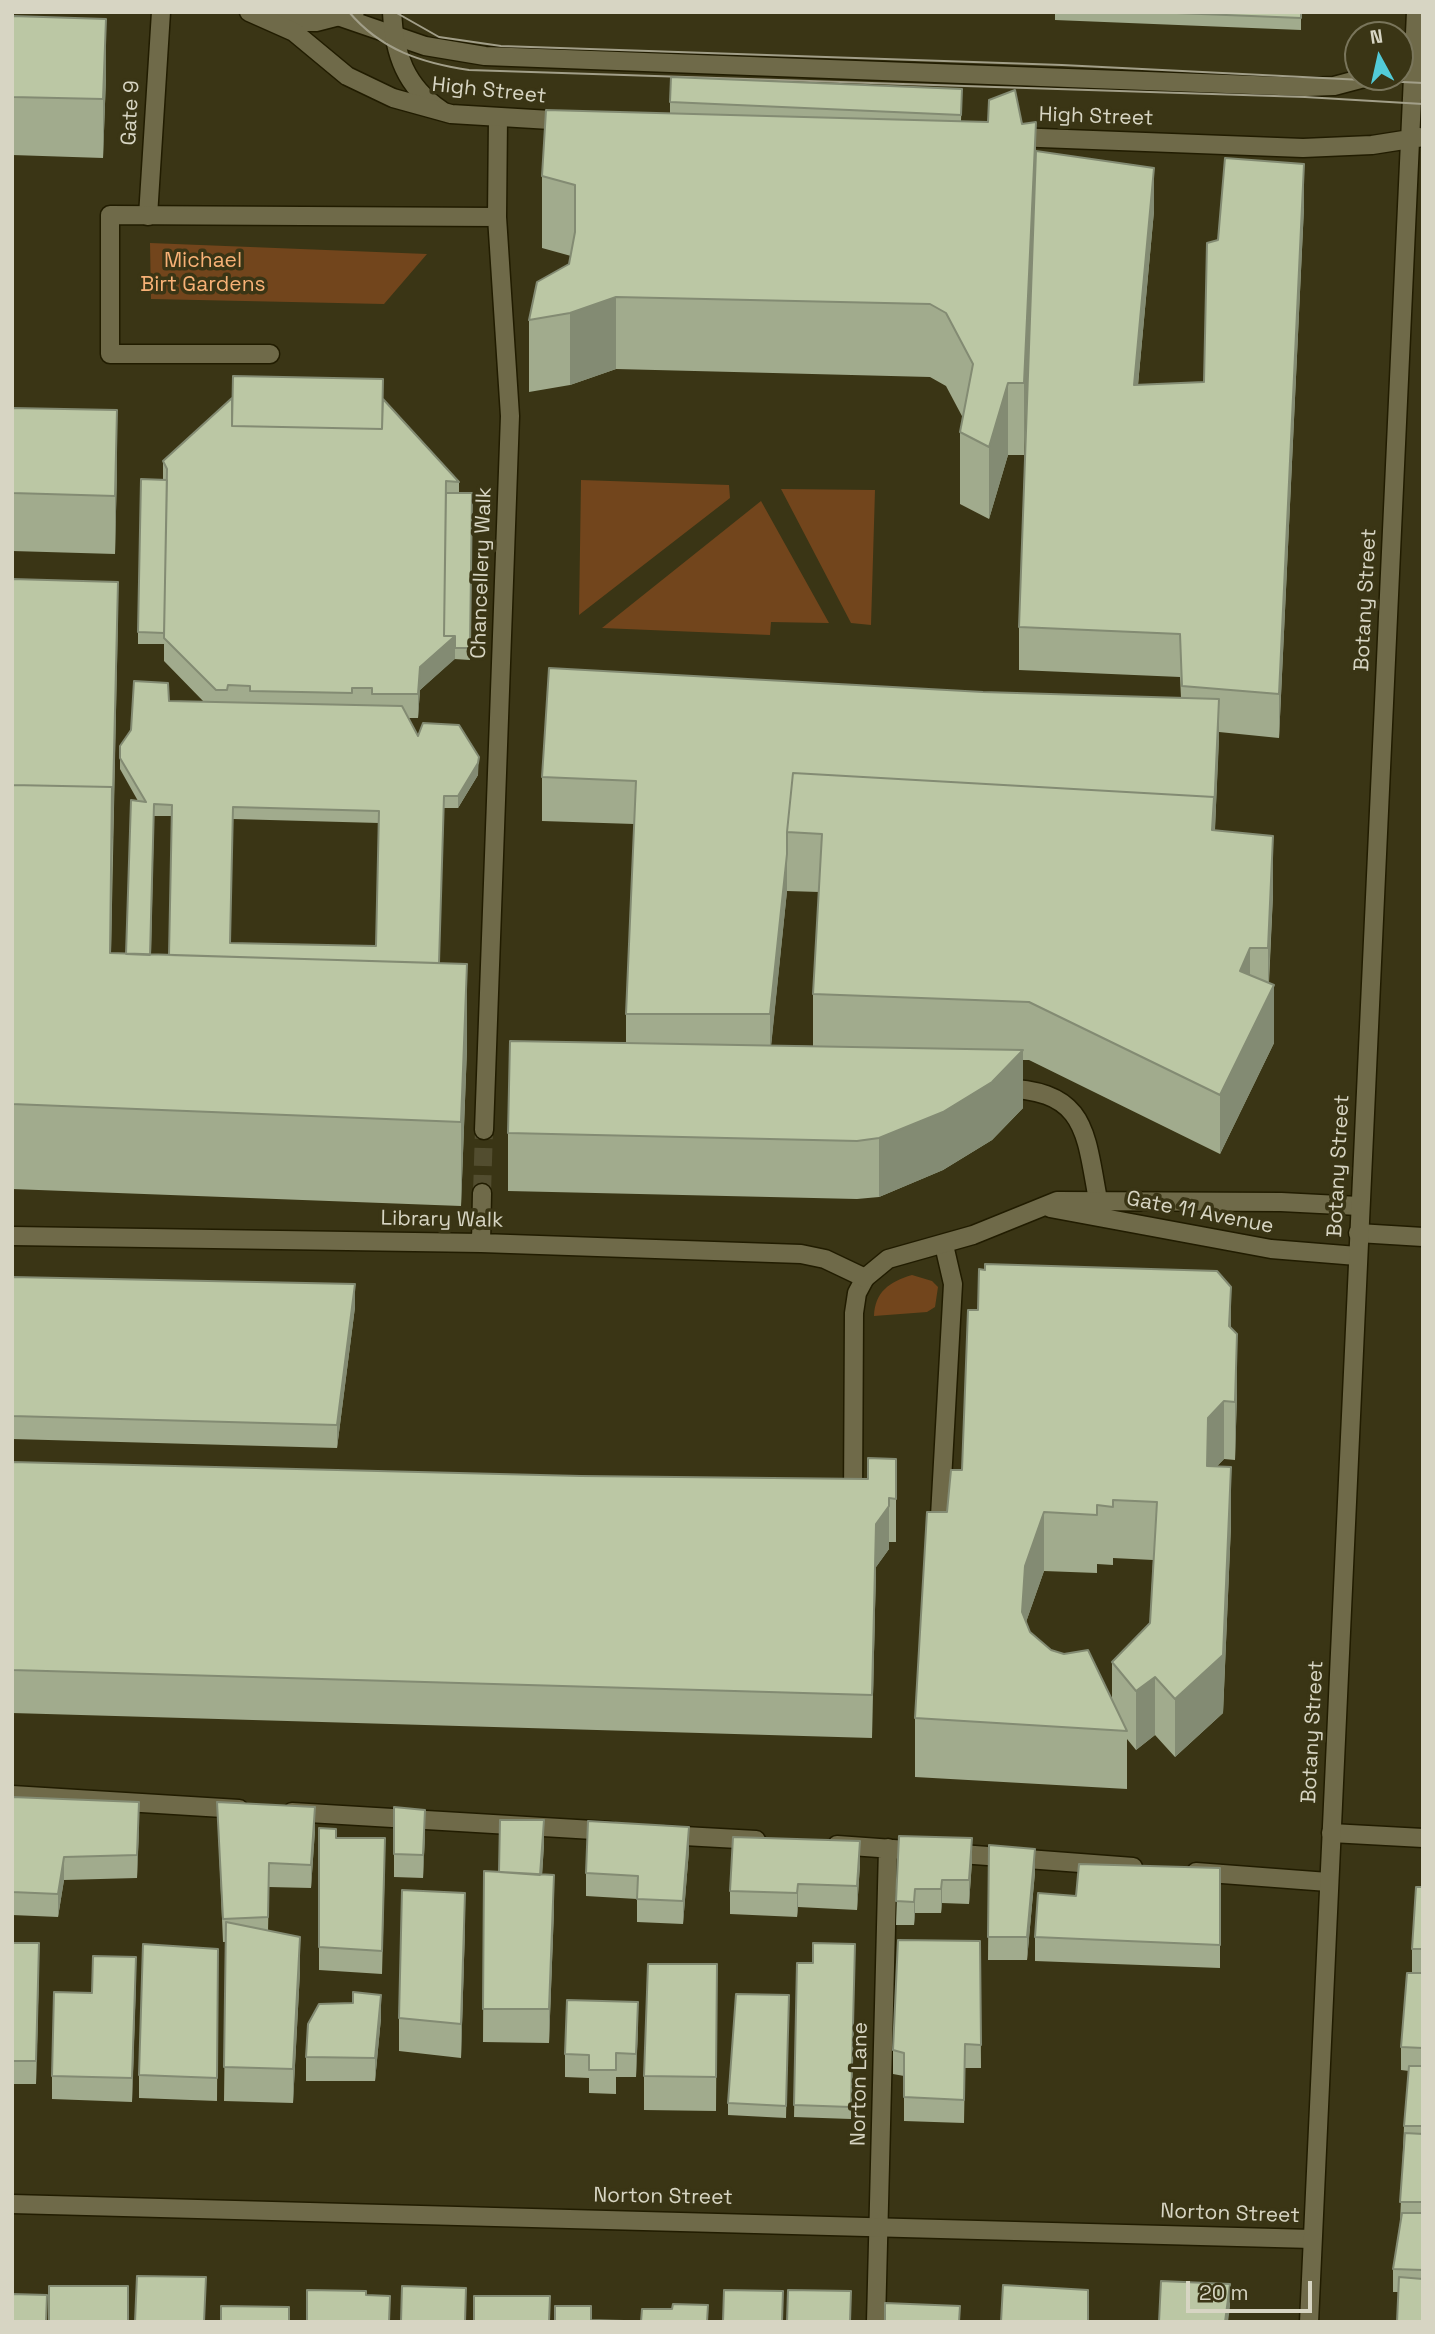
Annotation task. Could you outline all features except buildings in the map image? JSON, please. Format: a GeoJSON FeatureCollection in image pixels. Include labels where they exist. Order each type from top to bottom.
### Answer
{"type":"FeatureCollection","features":[{"type":"Feature","properties":{"kind":"street","name":"Gate 9"},"geometry":{"type":"LineString","coordinates":[[148,216],[162,12]]}},
{"type":"Feature","properties":{"kind":"street","name":"High Street"},"geometry":{"type":"LineString","coordinates":[[249,12],[277,22],[294,32],[335,67],[366,86],[393,98],[451,114],[578,121]]}},
{"type":"Feature","properties":{"kind":"street"},"geometry":{"type":"LineString","coordinates":[[392,12],[402,66],[411,83],[425,100],[451,114]]}},
{"type":"Feature","properties":{"kind":"street","name":"Botany Street"},"geometry":{"type":"LineString","coordinates":[[1414,38],[1416,12]]}},
{"type":"Feature","properties":{"kind":"street"},"geometry":{"type":"LineString","coordinates":[[277,22],[305,22],[342,14]]}},
{"type":"Feature","properties":{"kind":"street","name":"High Street"},"geometry":{"type":"LineString","coordinates":[[342,14],[395,37],[455,53],[485,56],[1313,87],[1344,83]]}},
{"type":"Feature","properties":{"kind":"street","name":"Botany Street"},"geometry":{"type":"LineString","coordinates":[[1309,2322],[1359,1206],[1416,138],[1413,91]]}},
{"type":"Feature","properties":{"kind":"street","name":"Chancellery Walk"},"geometry":{"type":"LineString","coordinates":[[484,1130],[510,416],[497,216],[498,118]]}},
{"type":"Feature","properties":{"kind":"street","name":"High Street"},"geometry":{"type":"LineString","coordinates":[[996,136],[1303,148],[1360,146],[1416,138]]}},
{"type":"Feature","properties":{"kind":"street"},"geometry":{"type":"LineString","coordinates":[[270,354],[110,354],[110,215],[497,216]]}},
{"type":"Feature","properties":{"kind":"street"},"geometry":{"type":"LineString","coordinates":[[984,1088],[1032,1090],[1054,1099],[1074,1113],[1087,1135],[1099,1208]]}},
{"type":"Feature","properties":{"kind":"street"},"geometry":{"type":"LineString","coordinates":[[481,1243],[482,1193]]}},
{"type":"Feature","properties":{"kind":"street","name":"Gate 11 Avenue"},"geometry":{"type":"LineString","coordinates":[[865,1278],[888,1259],[944,1245],[1057,1201],[1099,1208],[1271,1249],[1357,1256]]}},
{"type":"Feature","properties":{"kind":"street","name":"Gate 11 Avenue"},"geometry":{"type":"LineString","coordinates":[[1099,1208],[1359,1206]]}},
{"type":"Feature","properties":{"kind":"street"},"geometry":{"type":"LineString","coordinates":[[1358,1233],[1423,1237]]}},
{"type":"Feature","properties":{"kind":"street","name":"Library Walk"},"geometry":{"type":"LineString","coordinates":[[12,1236],[481,1243],[801,1254],[825,1258],[865,1278]]}},
{"type":"Feature","properties":{"kind":"street"},"geometry":{"type":"LineString","coordinates":[[940,1516],[953,1284],[944,1245]]}},
{"type":"Feature","properties":{"kind":"street"},"geometry":{"type":"LineString","coordinates":[[853,1521],[854,1313],[855,1298],[865,1278]]}},
{"type":"Feature","properties":{"kind":"street"},"geometry":{"type":"LineString","coordinates":[[836,1482],[853,1445]]}},
{"type":"Feature","properties":{"kind":"street"},"geometry":{"type":"LineString","coordinates":[[12,1795],[624,1832]]}},
{"type":"Feature","properties":{"kind":"street"},"geometry":{"type":"LineString","coordinates":[[1331,1833],[1423,1838]]}},
{"type":"Feature","properties":{"kind":"street"},"geometry":{"type":"LineString","coordinates":[[652,1834],[777,1841]]}},
{"type":"Feature","properties":{"kind":"street"},"geometry":{"type":"LineString","coordinates":[[819,1844],[1145,1868]]}},
{"type":"Feature","properties":{"kind":"street","name":"Norton Lane"},"geometry":{"type":"LineString","coordinates":[[876,2322],[888,1848]]}},
{"type":"Feature","properties":{"kind":"street"},"geometry":{"type":"LineString","coordinates":[[1172,1870],[1328,1882]]}},
{"type":"Feature","properties":{"kind":"street","name":"Norton Street"},"geometry":{"type":"LineString","coordinates":[[12,2204],[879,2225],[1312,2239]]}},
{"type":"Feature","properties":{"kind":"green space","name":"Michael Birt Gardens"},"geometry":{"type":"Polygon","coordinates":[[[150,243],[427,254],[384,304],[151,299],[150,243]]]}},
{"type":"Feature","properties":{"kind":"green space"},"geometry":{"type":"Polygon","coordinates":[[[581,480],[729,485],[730,498],[579,615],[581,480]]]}},
{"type":"Feature","properties":{"kind":"green space"},"geometry":{"type":"Polygon","coordinates":[[[781,489],[875,490],[871,625],[851,623],[781,489]]]}},
{"type":"Feature","properties":{"kind":"green space"},"geometry":{"type":"Polygon","coordinates":[[[761,501],[829,623],[771,622],[770,635],[602,628],[761,501]]]}},
{"type":"Feature","properties":{"kind":"green space"},"geometry":{"type":"Polygon","coordinates":[[[912,1275],[932,1281],[938,1287],[935,1307],[927,1312],[874,1316],[880,1294],[896,1281],[912,1275]]]}},
{"type":"Feature","properties":{"kind":"tunnel"},"geometry":{"type":"LineString","coordinates":[[482,1193],[484,1130]]}},
{"type":"Feature","properties":{"kind":"tram line"},"geometry":{"type":"LineString","coordinates":[[349,12],[375,36],[403,53],[469,70],[1305,97],[1423,104]]}},
{"type":"Feature","properties":{"kind":"tram line"},"geometry":{"type":"LineString","coordinates":[[395,12],[439,37],[501,46],[1062,65],[1423,83]]}}]}
